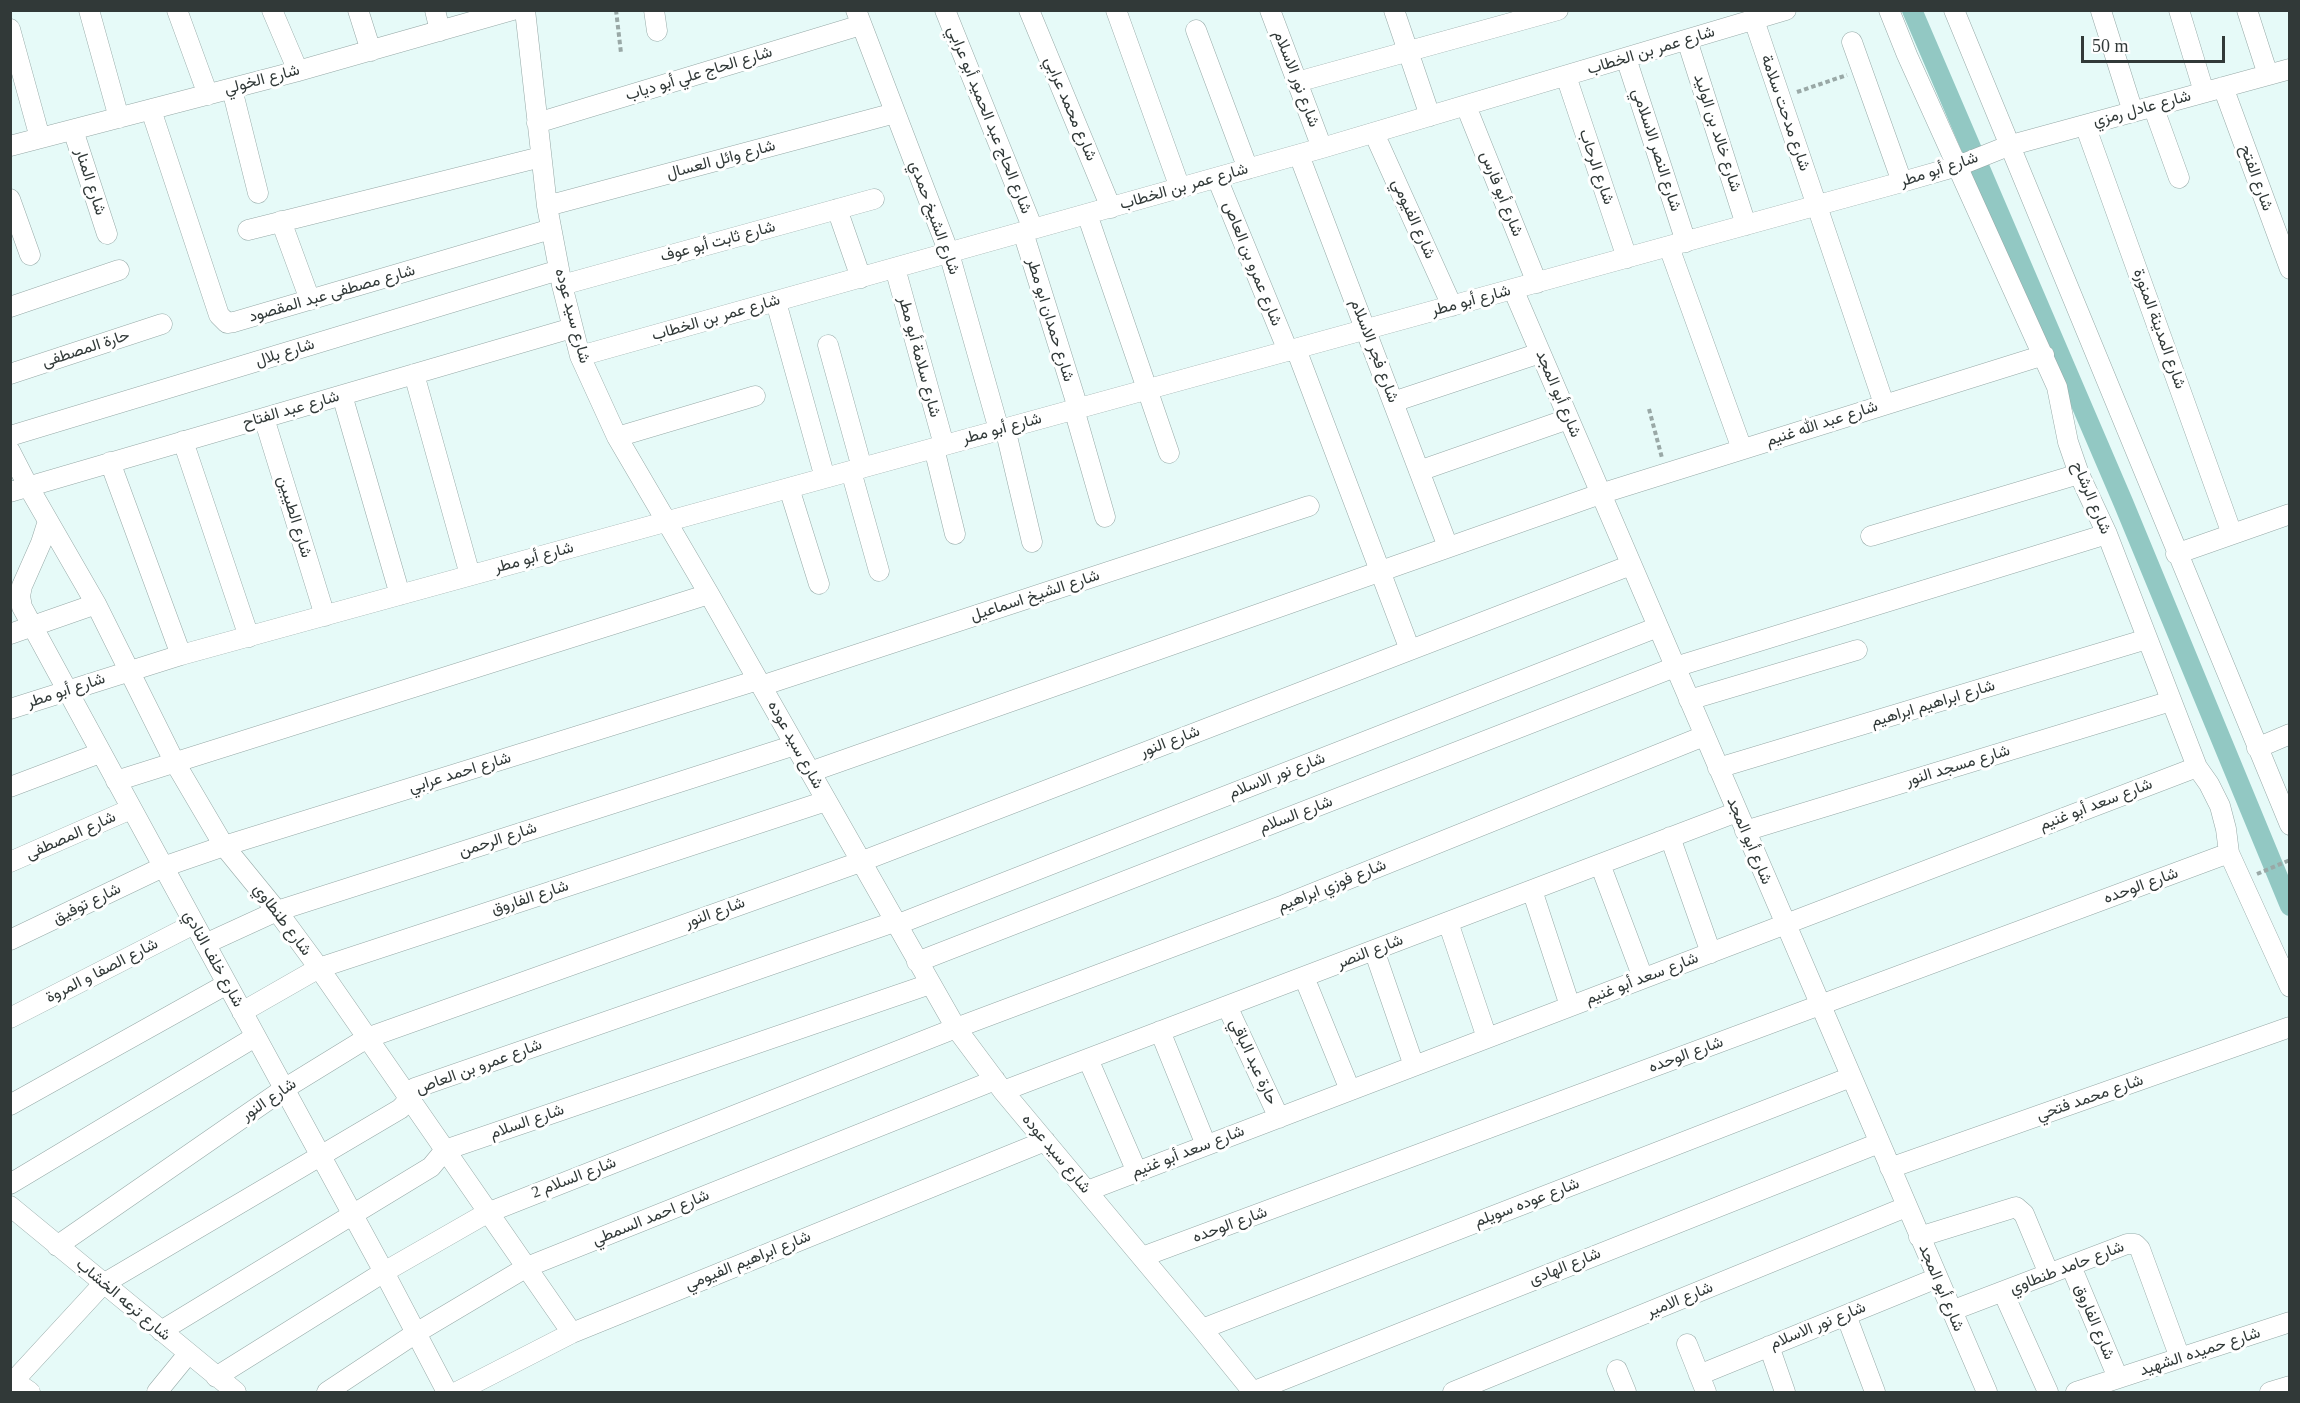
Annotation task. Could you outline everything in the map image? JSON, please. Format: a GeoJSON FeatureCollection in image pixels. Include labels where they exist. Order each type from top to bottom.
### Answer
{"type":"FeatureCollection","features":[{"type":"Feature","properties":{"kind":"street"},"geometry":{"type":"LineString","coordinates":[[89,10],[119,118]]}},
{"type":"Feature","properties":{"kind":"street"},"geometry":{"type":"LineString","coordinates":[[177,10],[208,95]]}},
{"type":"Feature","properties":{"kind":"street"},"geometry":{"type":"LineString","coordinates":[[272,10],[298,71]]}},
{"type":"Feature","properties":{"kind":"street"},"geometry":{"type":"LineString","coordinates":[[358,10],[371,51]]}},
{"type":"Feature","properties":{"kind":"street"},"geometry":{"type":"LineString","coordinates":[[435,10],[440,32]]}},
{"type":"Feature","properties":{"kind":"street","name":"شارع الخولي"},"geometry":{"type":"LineString","coordinates":[[10,146],[232,89],[513,10]]}},
{"type":"Feature","properties":{"kind":"street","name":"شارع سيد عوده"},"geometry":{"type":"LineString","coordinates":[[525,10],[541,157],[560,277],[580,356],[616,437],[709,594],[956,1028],[999,1086],[1252,1392]]}},
{"type":"Feature","properties":{"kind":"street"},"geometry":{"type":"LineString","coordinates":[[654,10],[657,31]]}},
{"type":"Feature","properties":{"kind":"street","name":"شارع الحاج عبد الحميد أبو عرابي"},"geometry":{"type":"LineString","coordinates":[[945,10],[1028,231]]}},
{"type":"Feature","properties":{"kind":"street","name":"شارع محمد عرابي"},"geometry":{"type":"LineString","coordinates":[[1029,10],[1111,208]]}},
{"type":"Feature","properties":{"kind":"street"},"geometry":{"type":"LineString","coordinates":[[1116,10],[1180,188]]}},
{"type":"Feature","properties":{"kind":"street","name":"شارع نور الاسلام"},"geometry":{"type":"LineString","coordinates":[[1270,10],[1322,148]]}},
{"type":"Feature","properties":{"kind":"street"},"geometry":{"type":"LineString","coordinates":[[1297,82],[1558,10]]}},
{"type":"Feature","properties":{"kind":"street","name":"شارع عمر بن الخطاب"},"geometry":{"type":"LineString","coordinates":[[580,356],[1299,155],[1786,10]]}},
{"type":"Feature","properties":{"kind":"street","name":"شارع الرشاح"},"geometry":{"type":"LineString","coordinates":[[1889,10],[1907,55],[1962,165],[2044,355],[2057,387],[2068,442],[2079,474],[2107,534],[2198,766],[2210,784],[2220,806],[2229,853],[2289,987]]}},
{"type":"Feature","properties":{"kind":"street","name":"شارع الفتح"},"geometry":{"type":"LineString","coordinates":[[2179,10],[2289,269]]}},
{"type":"Feature","properties":{"kind":"street"},"geometry":{"type":"LineString","coordinates":[[2247,10],[2268,75]]}},
{"type":"Feature","properties":{"kind":"street"},"geometry":{"type":"LineString","coordinates":[[2101,11],[2133,112]]}},
{"type":"Feature","properties":{"kind":"street"},"geometry":{"type":"LineString","coordinates":[[1398,12],[1408,52],[1431,116]]}},
{"type":"Feature","properties":{"kind":"street"},"geometry":{"type":"LineString","coordinates":[[1959,12],[2001,149],[2287,814]]}},
{"type":"Feature","properties":{"kind":"street","name":"شارع الحاج علي أبو دياب"},"geometry":{"type":"LineString","coordinates":[[537,123],[859,18]]}},
{"type":"Feature","properties":{"kind":"street","name":"شارع الشيخ حمدي"},"geometry":{"type":"LineString","coordinates":[[859,18],[949,253],[1002,429],[1032,542]]}},
{"type":"Feature","properties":{"kind":"street","name":"شارع مدحت سلامة"},"geometry":{"type":"LineString","coordinates":[[1754,20],[1884,404]]}},
{"type":"Feature","properties":{"kind":"street"},"geometry":{"type":"LineString","coordinates":[[10,29],[40,138]]}},
{"type":"Feature","properties":{"kind":"street"},"geometry":{"type":"LineString","coordinates":[[1196,30],[1248,169]]}},
{"type":"Feature","properties":{"kind":"street","name":"شارع خالد بن الوليد"},"geometry":{"type":"LineString","coordinates":[[1687,40],[1746,225]]}},
{"type":"Feature","properties":{"kind":"street"},"geometry":{"type":"LineString","coordinates":[[1852,42],[1902,182]]}},
{"type":"Feature","properties":{"kind":"street","name":"شارع النصر الاسلامي"},"geometry":{"type":"LineString","coordinates":[[1626,58],[1677,244],[1742,449]]}},
{"type":"Feature","properties":{"kind":"street","name":"شارع عادل رمزي"},"geometry":{"type":"LineString","coordinates":[[2001,149],[2289,69]]}},
{"type":"Feature","properties":{"kind":"street","name":"شارع الرحاب"},"geometry":{"type":"LineString","coordinates":[[1566,76],[1627,258]]}},
{"type":"Feature","properties":{"kind":"street"},"geometry":{"type":"LineString","coordinates":[[232,89],[258,193]]}},
{"type":"Feature","properties":{"kind":"street","name":"شارع أبو فارس"},"geometry":{"type":"LineString","coordinates":[[1466,106],[1537,283]]}},
{"type":"Feature","properties":{"kind":"street"},"geometry":{"type":"LineString","coordinates":[[2153,106],[2179,178]]}},
{"type":"Feature","properties":{"kind":"street","name":"شارع مصطفى عبد المقصود"},"geometry":{"type":"LineString","coordinates":[[151,110],[221,318],[227,322],[234,322],[551,229]]}},
{"type":"Feature","properties":{"kind":"street","name":"شارع وائل العسال"},"geometry":{"type":"LineString","coordinates":[[548,206],[895,113]]}},
{"type":"Feature","properties":{"kind":"street","name":"شارع المدينة المنورة"},"geometry":{"type":"LineString","coordinates":[[2085,125],[2232,534]]}},
{"type":"Feature","properties":{"kind":"street","name":"شارع المنار"},"geometry":{"type":"LineString","coordinates":[[73,130],[107,234]]}},
{"type":"Feature","properties":{"kind":"street","name":"شارع الفيومي"},"geometry":{"type":"LineString","coordinates":[[1374,133],[1452,306]]}},
{"type":"Feature","properties":{"kind":"street","name":"شارع أبو مطر"},"geometry":{"type":"LineString","coordinates":[[10,709],[128,671],[470,575],[1817,206],[1962,165],[2001,149]]}},
{"type":"Feature","properties":{"kind":"street","name":"شارع فجر الاسلام"},"geometry":{"type":"LineString","coordinates":[[1299,155],[1448,547]]}},
{"type":"Feature","properties":{"kind":"street"},"geometry":{"type":"LineString","coordinates":[[248,230],[541,157]]}},
{"type":"Feature","properties":{"kind":"street","name":"شارع عمرو بن العاص"},"geometry":{"type":"LineString","coordinates":[[1217,178],[1292,350]]}},
{"type":"Feature","properties":{"kind":"street","name":"شارع ثابت أبو عوف"},"geometry":{"type":"LineString","coordinates":[[560,277],[874,199]]}},
{"type":"Feature","properties":{"kind":"street"},"geometry":{"type":"LineString","coordinates":[[10,200],[30,255]]}},
{"type":"Feature","properties":{"kind":"street"},"geometry":{"type":"LineString","coordinates":[[837,209],[861,278]]}},
{"type":"Feature","properties":{"kind":"street"},"geometry":{"type":"LineString","coordinates":[[1087,214],[1169,453]]}},
{"type":"Feature","properties":{"kind":"street"},"geometry":{"type":"LineString","coordinates":[[281,221],[310,300]]}},
{"type":"Feature","properties":{"kind":"street","name":"شارع حمدان ابو مطر"},"geometry":{"type":"LineString","coordinates":[[1028,231],[1105,517]]}},
{"type":"Feature","properties":{"kind":"street","name":"شارع سلامة أبو مطر"},"geometry":{"type":"LineString","coordinates":[[895,268],[939,446],[955,534]]}},
{"type":"Feature","properties":{"kind":"street"},"geometry":{"type":"LineString","coordinates":[[10,307],[119,270]]}},
{"type":"Feature","properties":{"kind":"street","name":"شارع بلال"},"geometry":{"type":"LineString","coordinates":[[10,436],[560,277]]}},
{"type":"Feature","properties":{"kind":"street","name":"شارع أبو المجد"},"geometry":{"type":"LineString","coordinates":[[1513,289],[1987,1392]]}},
{"type":"Feature","properties":{"kind":"street"},"geometry":{"type":"LineString","coordinates":[[776,302],[825,478]]}},
{"type":"Feature","properties":{"kind":"street","name":"حارة المصطفى"},"geometry":{"type":"LineString","coordinates":[[10,374],[162,324]]}},
{"type":"Feature","properties":{"kind":"street","name":"شارع عبد الفتاح"},"geometry":{"type":"LineString","coordinates":[[19,489],[572,328]]}},
{"type":"Feature","properties":{"kind":"street"},"geometry":{"type":"LineString","coordinates":[[828,345],[879,571]]}},
{"type":"Feature","properties":{"kind":"street"},"geometry":{"type":"LineString","coordinates":[[1292,350],[1410,650]]}},
{"type":"Feature","properties":{"kind":"street"},"geometry":{"type":"LineString","coordinates":[[1393,402],[1540,353]]}},
{"type":"Feature","properties":{"kind":"street","name":"شارع عبد الله غنيم"},"geometry":{"type":"LineString","coordinates":[[810,772],[1600,494],[2044,355]]}},
{"type":"Feature","properties":{"kind":"street"},"geometry":{"type":"LineString","coordinates":[[414,374],[470,575]]}},
{"type":"Feature","properties":{"kind":"street"},"geometry":{"type":"LineString","coordinates":[[342,395],[400,595]]}},
{"type":"Feature","properties":{"kind":"street"},"geometry":{"type":"LineString","coordinates":[[616,437],[755,396]]}},
{"type":"Feature","properties":{"kind":"street","name":"شارع الطيبين"},"geometry":{"type":"LineString","coordinates":[[264,418],[325,616]]}},
{"type":"Feature","properties":{"kind":"street"},"geometry":{"type":"LineString","coordinates":[[1419,471],[1568,419]]}},
{"type":"Feature","properties":{"kind":"street"},"geometry":{"type":"LineString","coordinates":[[183,441],[249,637]]}},
{"type":"Feature","properties":{"kind":"street","name":"شارع طنطاوي"},"geometry":{"type":"LineString","coordinates":[[10,451],[19,489],[48,521],[96,604],[174,761],[224,846],[277,911],[319,968],[572,1333]]}},
{"type":"Feature","properties":{"kind":"street"},"geometry":{"type":"LineString","coordinates":[[110,462],[181,656]]}},
{"type":"Feature","properties":{"kind":"street"},"geometry":{"type":"LineString","coordinates":[[1871,536],[2079,474]]}},
{"type":"Feature","properties":{"kind":"street"},"geometry":{"type":"LineString","coordinates":[[789,488],[819,584]]}},
{"type":"Feature","properties":{"kind":"street","name":"شارع الشيخ اسماعيل"},"geometry":{"type":"LineString","coordinates":[[760,683],[1309,506]]}},
{"type":"Feature","properties":{"kind":"street"},"geometry":{"type":"LineString","coordinates":[[2176,554],[2289,514]]}},
{"type":"Feature","properties":{"kind":"street","name":"شارع خلف النادي"},"geometry":{"type":"LineString","coordinates":[[48,521],[22,586],[20,596],[22,608],[384,1272],[447,1392]]}},
{"type":"Feature","properties":{"kind":"street","name":"شارع السلام"},"geometry":{"type":"LineString","coordinates":[[917,962],[1675,667],[2107,534]]}},
{"type":"Feature","properties":{"kind":"street","name":"شارع النور"},"geometry":{"type":"LineString","coordinates":[[57,1246],[284,1089],[367,1038],[860,862],[1631,565]]}},
{"type":"Feature","properties":{"kind":"street"},"geometry":{"type":"LineString","coordinates":[[116,781],[709,594]]}},
{"type":"Feature","properties":{"kind":"street"},"geometry":{"type":"LineString","coordinates":[[10,634],[96,604]]}},
{"type":"Feature","properties":{"kind":"street","name":"شارع نور الاسلام"},"geometry":{"type":"LineString","coordinates":[[895,924],[1658,627]]}},
{"type":"Feature","properties":{"kind":"street","name":"شارع ابراهيم ابراهيم"},"geometry":{"type":"LineString","coordinates":[[1718,768],[2147,639]]}},
{"type":"Feature","properties":{"kind":"street"},"geometry":{"type":"LineString","coordinates":[[1689,700],[1857,650]]}},
{"type":"Feature","properties":{"kind":"street","name":"شارع احمد عرابي"},"geometry":{"type":"LineString","coordinates":[[163,867],[224,846],[760,683]]}},
{"type":"Feature","properties":{"kind":"street","name":"شارع مسجد النور"},"geometry":{"type":"LineString","coordinates":[[1745,831],[2171,701]]}},
{"type":"Feature","properties":{"kind":"street"},"geometry":{"type":"LineString","coordinates":[[2258,748],[2289,734]]}},
{"type":"Feature","properties":{"kind":"street","name":"شارع فوزي ابراهيم"},"geometry":{"type":"LineString","coordinates":[[956,1028],[1284,905],[1704,736]]}},
{"type":"Feature","properties":{"kind":"street","name":"شارع الرحمن"},"geometry":{"type":"LineString","coordinates":[[205,944],[277,911],[795,745]]}},
{"type":"Feature","properties":{"kind":"street"},"geometry":{"type":"LineString","coordinates":[[10,787],[100,753]]}},
{"type":"Feature","properties":{"kind":"street","name":"شارع سعد أبو غنيم"},"geometry":{"type":"LineString","coordinates":[[1087,1191],[2198,766]]}},
{"type":"Feature","properties":{"kind":"street","name":"شارع الفاروق"},"geometry":{"type":"LineString","coordinates":[[242,1012],[319,968],[826,801]]}},
{"type":"Feature","properties":{"kind":"street","name":"شارع المصطفى"},"geometry":{"type":"LineString","coordinates":[[10,862],[131,809]]}},
{"type":"Feature","properties":{"kind":"street","name":"شارع النصر"},"geometry":{"type":"LineString","coordinates":[[999,1086],[1088,1059],[1737,812]]}},
{"type":"Feature","properties":{"kind":"street"},"geometry":{"type":"LineString","coordinates":[[1670,837],[1711,953]]}},
{"type":"Feature","properties":{"kind":"street","name":"شارع الوحده"},"geometry":{"type":"LineString","coordinates":[[1142,1257],[2229,853]]}},
{"type":"Feature","properties":{"kind":"street"},"geometry":{"type":"LineString","coordinates":[[1600,864],[1643,978]]}},
{"type":"Feature","properties":{"kind":"street","name":"شارع توفيق"},"geometry":{"type":"LineString","coordinates":[[10,940],[163,867]]}},
{"type":"Feature","properties":{"kind":"street"},"geometry":{"type":"LineString","coordinates":[[1532,890],[1570,1006]]}},
{"type":"Feature","properties":{"kind":"street"},"geometry":{"type":"LineString","coordinates":[[1448,922],[1487,1038]]}},
{"type":"Feature","properties":{"kind":"street","name":"شارع الصفا و المروة"},"geometry":{"type":"LineString","coordinates":[[10,1018],[194,924]]}},
{"type":"Feature","properties":{"kind":"street","name":"شارع عمرو بن العاص"},"geometry":{"type":"LineString","coordinates":[[16,1384],[103,1284],[400,1109],[405,1104],[407,1096],[415,1088],[895,924]]}},
{"type":"Feature","properties":{"kind":"street"},"geometry":{"type":"LineString","coordinates":[[1374,951],[1414,1066]]}},
{"type":"Feature","properties":{"kind":"street"},"geometry":{"type":"LineString","coordinates":[[1304,977],[1350,1090]]}},
{"type":"Feature","properties":{"kind":"street"},"geometry":{"type":"LineString","coordinates":[[10,1105],[227,984]]}},
{"type":"Feature","properties":{"kind":"street","name":"شارع السلام"},"geometry":{"type":"LineString","coordinates":[[160,1331],[431,1167],[445,1150],[930,984]]}},
{"type":"Feature","properties":{"kind":"street","name":"حارة عبد الباقي"},"geometry":{"type":"LineString","coordinates":[[1227,1006],[1279,1118]]}},
{"type":"Feature","properties":{"kind":"street","name":"شارع السلام 2"},"geometry":{"type":"LineString","coordinates":[[227,1388],[384,1272],[487,1213],[956,1028]]}},
{"type":"Feature","properties":{"kind":"street","name":"شارع محمد فتحي"},"geometry":{"type":"LineString","coordinates":[[1890,1168],[2289,1028]]}},
{"type":"Feature","properties":{"kind":"street"},"geometry":{"type":"LineString","coordinates":[[1160,1031],[1206,1145]]}},
{"type":"Feature","properties":{"kind":"street"},"geometry":{"type":"LineString","coordinates":[[10,1184],[255,1036]]}},
{"type":"Feature","properties":{"kind":"street"},"geometry":{"type":"LineString","coordinates":[[1088,1059],[1137,1172]]}},
{"type":"Feature","properties":{"kind":"street","name":"شارع عوده سويلم"},"geometry":{"type":"LineString","coordinates":[[1202,1329],[1851,1077]]}},
{"type":"Feature","properties":{"kind":"street","name":"شارع احمد السمطي"},"geometry":{"type":"LineString","coordinates":[[327,1392],[416,1333],[527,1268],[999,1086]]}},
{"type":"Feature","properties":{"kind":"street","name":"شارع ابراهيم الفيومي"},"geometry":{"type":"LineString","coordinates":[[457,1392],[572,1333],[1045,1141]]}},
{"type":"Feature","properties":{"kind":"street","name":"شارع الهادى"},"geometry":{"type":"LineString","coordinates":[[1252,1392],[1879,1143]]}},
{"type":"Feature","properties":{"kind":"street","name":"شارع ترعه الخشاب"},"geometry":{"type":"LineString","coordinates":[[10,1206],[227,1388]]}},
{"type":"Feature","properties":{"kind":"street","name":"شارع الامير"},"geometry":{"type":"LineString","coordinates":[[1453,1392],[1906,1207]]}},
{"type":"Feature","properties":{"kind":"street"},"geometry":{"type":"LineString","coordinates":[[1919,1237],[2016,1207],[2024,1214],[2049,1274]]}},
{"type":"Feature","properties":{"kind":"street","name":"شارع حامد طنطاوي"},"geometry":{"type":"LineString","coordinates":[[1951,1311],[2127,1244],[2138,1246],[2180,1358]]}},
{"type":"Feature","properties":{"kind":"street","name":"شارع الفاروق"},"geometry":{"type":"LineString","coordinates":[[2071,1266],[2118,1378]]}},
{"type":"Feature","properties":{"kind":"street","name":"شارع نور الاسلام"},"geometry":{"type":"LineString","coordinates":[[1703,1384],[1769,1346],[1937,1278]]}},
{"type":"Feature","properties":{"kind":"street"},"geometry":{"type":"LineString","coordinates":[[2003,1292],[2048,1392]]}},
{"type":"Feature","properties":{"kind":"street"},"geometry":{"type":"LineString","coordinates":[[1846,1315],[1875,1392]]}},
{"type":"Feature","properties":{"kind":"street","name":"شارع حميده الشهيد"},"geometry":{"type":"LineString","coordinates":[[2076,1392],[2289,1322]]}},
{"type":"Feature","properties":{"kind":"street"},"geometry":{"type":"LineString","coordinates":[[1687,1344],[1703,1384]]}},
{"type":"Feature","properties":{"kind":"street"},"geometry":{"type":"LineString","coordinates":[[1769,1346],[1785,1392]]}},
{"type":"Feature","properties":{"kind":"street"},"geometry":{"type":"LineString","coordinates":[[157,1392],[188,1354]]}},
{"type":"Feature","properties":{"kind":"street"},"geometry":{"type":"LineString","coordinates":[[1617,1370],[1626,1392]]}},
{"type":"Feature","properties":{"kind":"street"},"geometry":{"type":"LineString","coordinates":[[2270,1392],[2289,1386]]}},
{"type":"Feature","properties":{"kind":"path"},"geometry":{"type":"LineString","coordinates":[[616,10],[621,53]]}},
{"type":"Feature","properties":{"kind":"path"},"geometry":{"type":"LineString","coordinates":[[1649,409],[1666,473]]}},
{"type":"Feature","properties":{"kind":"path"},"geometry":{"type":"LineString","coordinates":[[2241,880],[2289,860]]}},
{"type":"Feature","properties":{"kind":"waterway"},"geometry":{"type":"LineString","coordinates":[[1912,10],[2123,502],[2290,906]]}}]}
